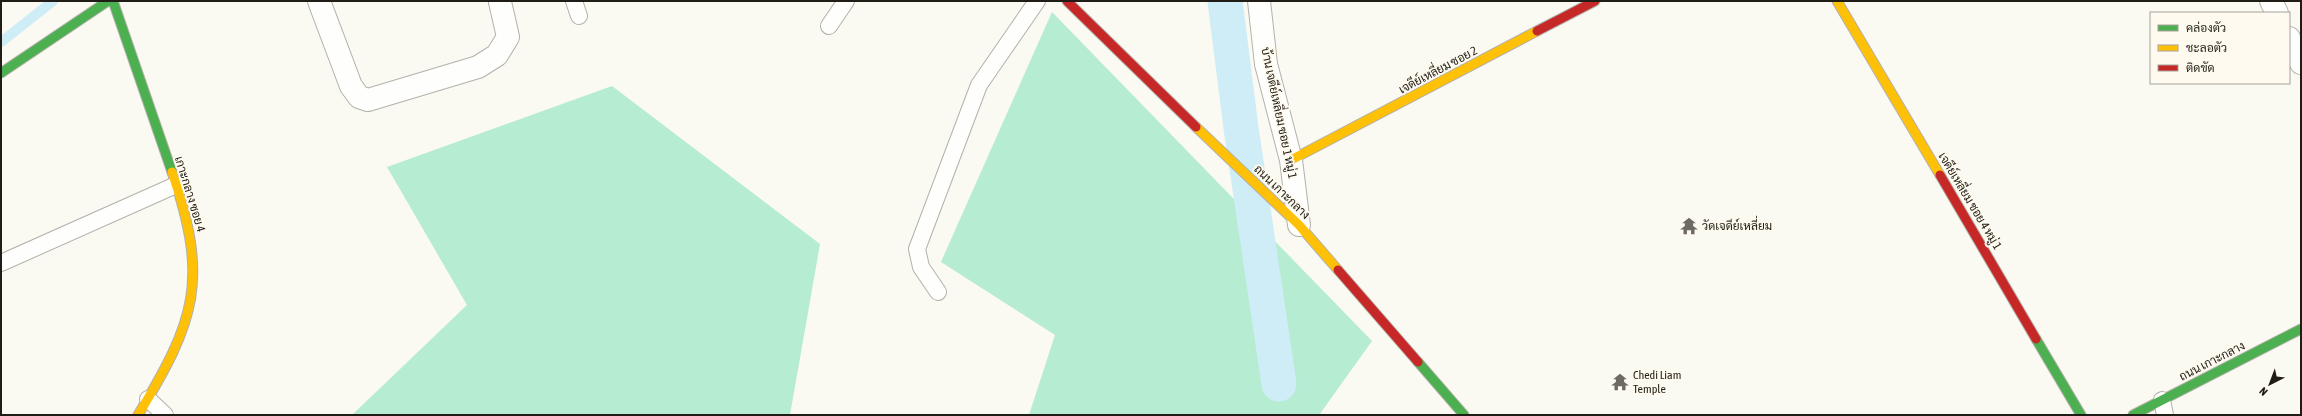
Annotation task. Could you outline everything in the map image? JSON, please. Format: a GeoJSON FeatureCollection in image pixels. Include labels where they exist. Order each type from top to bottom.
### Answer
{"type":"FeatureCollection","features":[{"type":"Feature","properties":{"kind":"street"},"geometry":{"type":"LineString","coordinates":[[1,73],[108,1]]}},
{"type":"Feature","properties":{"kind":"street","name":"เกาะกลาง ซอย 4"},"geometry":{"type":"LineString","coordinates":[[113,1],[176,185],[191,236],[195,271],[192,301],[174,350],[138,415]]}},
{"type":"Feature","properties":{"kind":"street"},"geometry":{"type":"LineString","coordinates":[[319,1],[351,86],[359,97],[368,100],[478,67],[497,55],[508,37],[500,2]]}},
{"type":"Feature","properties":{"kind":"street","name":"ถนน เกาะกลาง"},"geometry":{"type":"LineString","coordinates":[[1068,1],[1192,124],[1299,225],[1464,415]]}},
{"type":"Feature","properties":{"kind":"street","name":"บ้าน เจดีย์เหลี่ยม ซอย 1 หมู่ 1"},"geometry":{"type":"LineString","coordinates":[[1259,1],[1266,64],[1291,160],[1299,225]]}},
{"type":"Feature","properties":{"kind":"street","name":"เจดีย์เหลี่ยม ซอย 2"},"geometry":{"type":"LineString","coordinates":[[1291,160],[1595,1]]}},
{"type":"Feature","properties":{"kind":"street","name":"เจดีย์เหลี่ยม ซอย 4 หมู่ 1"},"geometry":{"type":"LineString","coordinates":[[1837,1],[2081,415]]}},
{"type":"Feature","properties":{"kind":"street"},"geometry":{"type":"LineString","coordinates":[[2271,1],[2276,12]]}},
{"type":"Feature","properties":{"kind":"street"},"geometry":{"type":"LineString","coordinates":[[2290,40],[2301,63]]}},
{"type":"Feature","properties":{"kind":"street","name":"ถนน เกาะกลาง"},"geometry":{"type":"LineString","coordinates":[[2134,415],[2164,408],[2301,329]]}},
{"type":"Feature","properties":{"kind":"lane"},"geometry":{"type":"LineString","coordinates":[[574,1],[579,16]]}},
{"type":"Feature","properties":{"kind":"lane"},"geometry":{"type":"LineString","coordinates":[[830,26],[846,1]]}},
{"type":"Feature","properties":{"kind":"lane"},"geometry":{"type":"LineString","coordinates":[[938,292],[921,267],[917,249],[979,85],[1037,1]]}},
{"type":"Feature","properties":{"kind":"lane"},"geometry":{"type":"LineString","coordinates":[[1,263],[176,185]]}},
{"type":"Feature","properties":{"kind":"lane"},"geometry":{"type":"LineString","coordinates":[[148,398],[165,415]]}},
{"type":"Feature","properties":{"kind":"green space"},"geometry":{"type":"Polygon","coordinates":[[[1052,12],[1372,341],[1319,415],[1029,415],[1055,335],[941,262],[1052,12]]]}},
{"type":"Feature","properties":{"kind":"green space"},"geometry":{"type":"Polygon","coordinates":[[[612,86],[820,244],[790,415],[352,415],[467,305],[387,167],[612,86]]]}},
{"type":"Feature","properties":{"kind":"waterway"},"geometry":{"type":"LineString","coordinates":[[1,42],[53,1]]}},
{"type":"Feature","properties":{"kind":"waterway"},"geometry":{"type":"LineString","coordinates":[[1225,1],[1241,128],[1279,384]]}},
{"type":"Feature","properties":{"kind":"traffic: fast"},"geometry":{"type":"LineString","coordinates":[[1,73],[108,1]]}},
{"type":"Feature","properties":{"kind":"traffic: fast"},"geometry":{"type":"LineString","coordinates":[[113,1],[172,172]]}},
{"type":"Feature","properties":{"kind":"traffic: fast"},"geometry":{"type":"LineString","coordinates":[[2133,415],[2301,329]]}},
{"type":"Feature","properties":{"kind":"traffic: fast"},"geometry":{"type":"LineString","coordinates":[[2036,339],[2081,415]]}},
{"type":"Feature","properties":{"kind":"traffic: fast"},"geometry":{"type":"LineString","coordinates":[[1418,362],[1464,415]]}},
{"type":"Feature","properties":{"kind":"traffic: slow"},"geometry":{"type":"LineString","coordinates":[[1837,1],[1940,175]]}},
{"type":"Feature","properties":{"kind":"traffic: slow"},"geometry":{"type":"LineString","coordinates":[[1291,160],[1537,31]]}},
{"type":"Feature","properties":{"kind":"traffic: slow"},"geometry":{"type":"LineString","coordinates":[[1196,127],[1299,225],[1338,270]]}},
{"type":"Feature","properties":{"kind":"traffic: slow"},"geometry":{"type":"LineString","coordinates":[[138,415],[158,382],[173,352],[184,325],[191,298],[193,271],[190,242],[184,210],[172,172]]}},
{"type":"Feature","properties":{"kind":"traffic: jam"},"geometry":{"type":"LineString","coordinates":[[1067,1],[1196,127]]}},
{"type":"Feature","properties":{"kind":"traffic: jam"},"geometry":{"type":"LineString","coordinates":[[1537,31],[1595,1]]}},
{"type":"Feature","properties":{"kind":"traffic: jam"},"geometry":{"type":"LineString","coordinates":[[1940,175],[2036,339]]}},
{"type":"Feature","properties":{"kind":"traffic: jam"},"geometry":{"type":"LineString","coordinates":[[1338,270],[1418,362]]}},
{"type":"Feature","properties":{"kind":"place","name":"วัดเจดีย์เหลี่ยม"},"geometry":{"type":"Point","coordinates":[1689,226]}},
{"type":"Feature","properties":{"kind":"place","name":"Chedi Liam Temple"},"geometry":{"type":"Point","coordinates":[1620,382]}}]}
